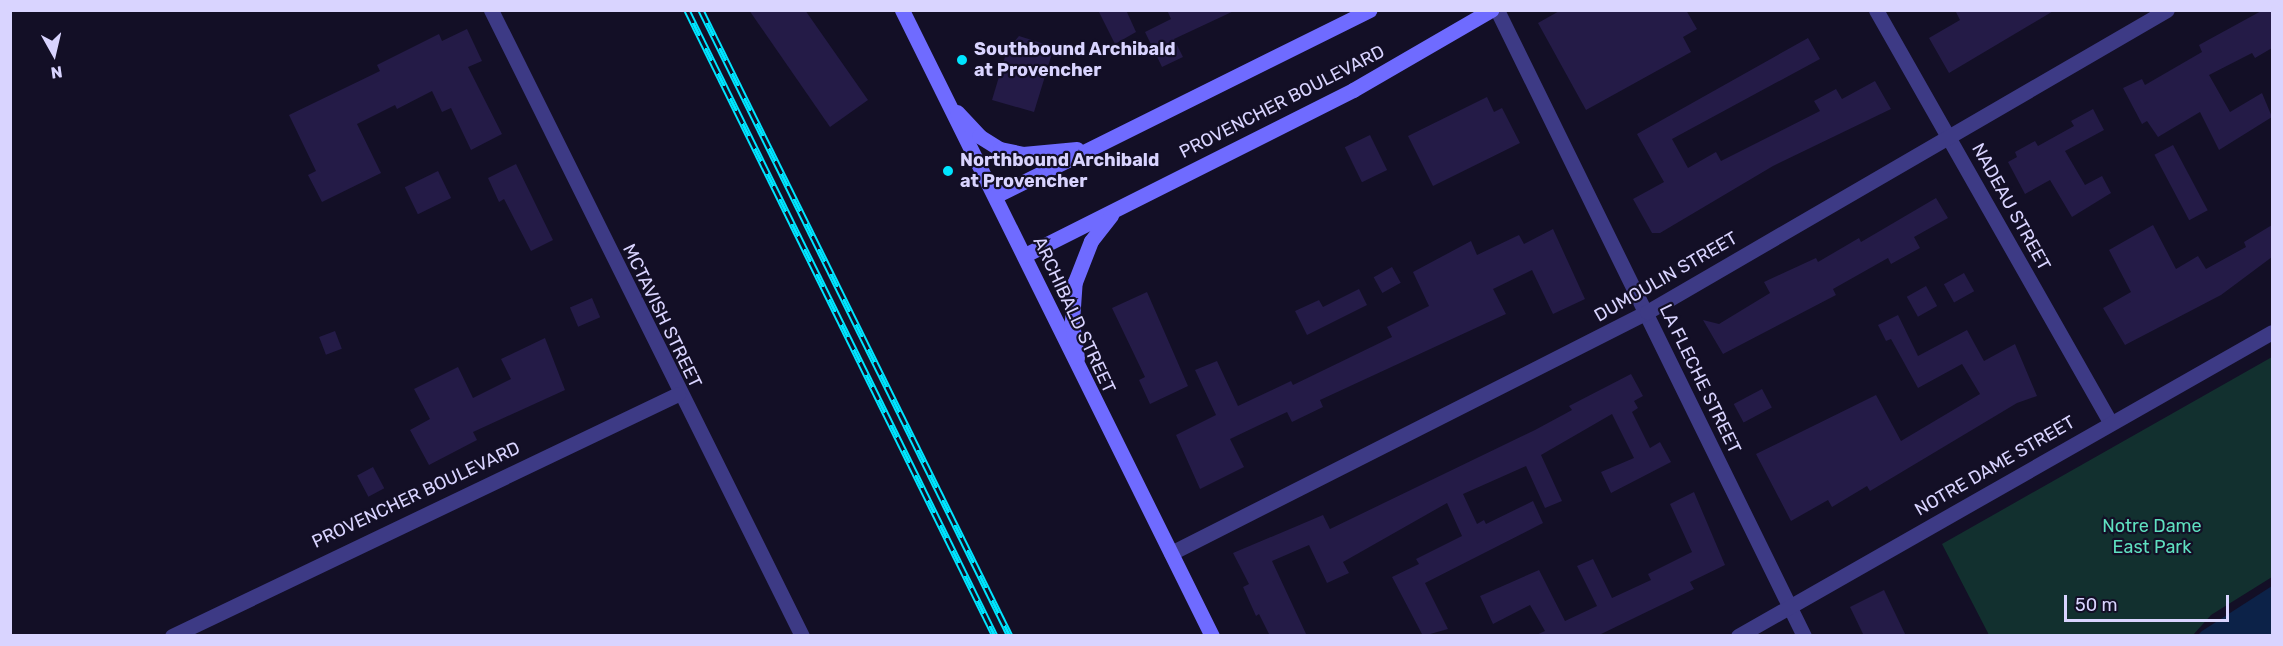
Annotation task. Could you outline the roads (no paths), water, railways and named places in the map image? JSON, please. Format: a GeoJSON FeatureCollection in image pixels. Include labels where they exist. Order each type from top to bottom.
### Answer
{"type":"FeatureCollection","features":[{"type":"Feature","properties":{"kind":"main road","name":"ARCHIBALD STREET"},"geometry":{"type":"LineString","coordinates":[[902,10],[1024,255],[1079,374],[1212,636]]}},
{"type":"Feature","properties":{"kind":"main road"},"geometry":{"type":"LineString","coordinates":[[995,196],[1369,10]]}},
{"type":"Feature","properties":{"kind":"main road","name":"PROVENCHER BOULEVARD"},"geometry":{"type":"LineString","coordinates":[[1024,255],[1353,90],[1491,10]]}},
{"type":"Feature","properties":{"kind":"main road"},"geometry":{"type":"LineString","coordinates":[[944,98],[979,136],[1000,149],[1036,154],[1092,147]]}},
{"type":"Feature","properties":{"kind":"main road"},"geometry":{"type":"LineString","coordinates":[[1079,374],[1072,321],[1075,282],[1091,241],[1117,208]]}},
{"type":"Feature","properties":{"kind":"street","name":"MCTAVISH STREET"},"geometry":{"type":"LineString","coordinates":[[491,10],[678,394],[802,636]]}},
{"type":"Feature","properties":{"kind":"street","name":"LA FLECHE STREET"},"geometry":{"type":"LineString","coordinates":[[1497,10],[1804,636]]}},
{"type":"Feature","properties":{"kind":"street","name":"NADEAU STREET"},"geometry":{"type":"LineString","coordinates":[[1876,10],[2110,422]]}},
{"type":"Feature","properties":{"kind":"street","name":"DUMOULIN STREET"},"geometry":{"type":"LineString","coordinates":[[1171,553],[1647,312],[1948,134],[2167,10]]}},
{"type":"Feature","properties":{"kind":"street","name":"NOTRE DAME STREET"},"geometry":{"type":"LineString","coordinates":[[1738,636],[2110,422],[2272,332]]}},
{"type":"Feature","properties":{"kind":"street","name":"PROVENCHER BOULEVARD"},"geometry":{"type":"LineString","coordinates":[[172,636],[678,394]]}},
{"type":"Feature","properties":{"kind":"water"},"geometry":{"type":"Polygon","coordinates":[[[2272,586],[2272,635],[2198,635],[2202,631],[2272,586]]]}},
{"type":"Feature","properties":{"kind":"railway"},"geometry":{"type":"LineString","coordinates":[[687,10],[995,636]]}},
{"type":"Feature","properties":{"kind":"railway"},"geometry":{"type":"LineString","coordinates":[[701,10],[1010,636]]}},
{"type":"Feature","properties":{"kind":"place","name":"Southbound Archibald at Provencher"},"geometry":{"type":"Point","coordinates":[962,60]}},
{"type":"Feature","properties":{"kind":"place","name":"Northbound Archibald at Provencher"},"geometry":{"type":"Point","coordinates":[948,171]}},
{"type":"Feature","properties":{"kind":"park label","name":"Notre Dame East Park"},"geometry":{"type":"Point","coordinates":[2152,537]}}]}
